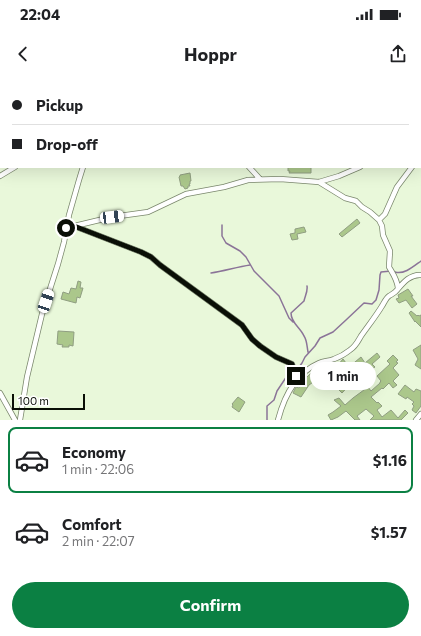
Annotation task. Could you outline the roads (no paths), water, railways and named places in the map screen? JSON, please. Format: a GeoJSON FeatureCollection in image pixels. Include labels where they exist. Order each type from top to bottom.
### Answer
{"type":"FeatureCollection","features":[{"type":"Feature","properties":{"kind":"street"},"geometry":{"type":"LineString","coordinates":[[0,176],[13,168]]}},
{"type":"Feature","properties":{"kind":"street"},"geometry":{"type":"LineString","coordinates":[[20,420],[26,377],[42,314],[58,264],[69,214],[83,168]]}},
{"type":"Feature","properties":{"kind":"street"},"geometry":{"type":"LineString","coordinates":[[250,168],[260,180]]}},
{"type":"Feature","properties":{"kind":"street"},"geometry":{"type":"LineString","coordinates":[[66,228],[112,217],[148,212],[186,194],[224,187],[248,180],[280,179],[319,182],[358,168]]}},
{"type":"Feature","properties":{"kind":"street"},"geometry":{"type":"LineString","coordinates":[[379,220],[385,214],[397,187],[411,168]]}},
{"type":"Feature","properties":{"kind":"street"},"geometry":{"type":"LineString","coordinates":[[319,182],[345,198],[356,201],[379,220],[382,226],[383,235],[390,251],[389,267],[394,274],[398,288]]}},
{"type":"Feature","properties":{"kind":"street"},"geometry":{"type":"LineString","coordinates":[[74,226],[151,257],[242,325],[252,339],[260,346],[276,357],[292,364],[295,372],[295,381]]}},
{"type":"Feature","properties":{"kind":"street"},"geometry":{"type":"LineString","coordinates":[[278,420],[281,409],[295,381],[300,375],[321,362],[334,359],[352,349],[357,344],[387,298],[413,276],[421,275]]}},
{"type":"Feature","properties":{"kind":"street"},"geometry":{"type":"LineString","coordinates":[[0,393],[15,420]]}},
{"type":"Feature","properties":{"kind":"street"},"geometry":{"type":"LineString","coordinates":[[416,420],[421,414]]}},
{"type":"Feature","properties":{"kind":"waterway"},"geometry":{"type":"LineString","coordinates":[[222,225],[222,236],[226,243],[240,251],[246,257],[254,271],[279,296],[289,318],[293,322]]}},
{"type":"Feature","properties":{"kind":"waterway"},"geometry":{"type":"LineString","coordinates":[[395,272],[398,273],[405,271],[421,261]]}},
{"type":"Feature","properties":{"kind":"waterway"},"geometry":{"type":"LineString","coordinates":[[211,273],[250,265]]}},
{"type":"Feature","properties":{"kind":"waterway"},"geometry":{"type":"LineString","coordinates":[[296,371],[320,338],[333,332],[364,303],[372,304],[376,300],[381,272],[391,271]]}},
{"type":"Feature","properties":{"kind":"waterway"},"geometry":{"type":"LineString","coordinates":[[307,286],[304,301],[291,313],[291,316],[292,320],[305,338],[308,352]]}},
{"type":"Feature","properties":{"kind":"waterway"},"geometry":{"type":"LineString","coordinates":[[267,420],[267,406],[274,400],[277,391],[287,376],[293,374]]}}]}
